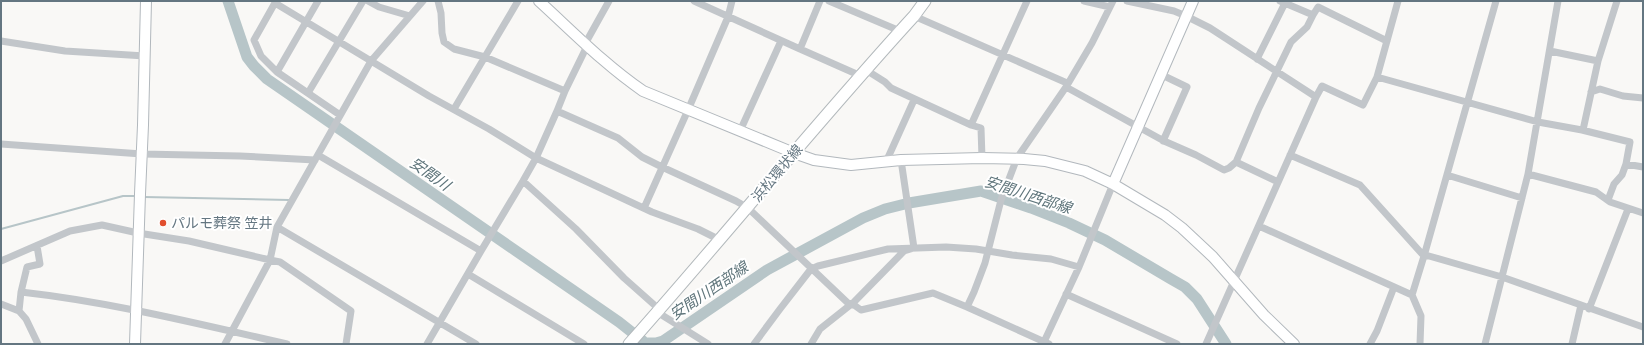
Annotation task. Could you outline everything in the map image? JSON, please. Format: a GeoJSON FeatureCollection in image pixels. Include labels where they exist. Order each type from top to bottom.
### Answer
{"type":"FeatureCollection","features":[{"type":"Feature","properties":{"kind":"main road","name":"浜松環状線"},"geometry":{"type":"LineString","coordinates":[[630,343],[914,16],[925,1]]}},
{"type":"Feature","properties":{"kind":"street"},"geometry":{"type":"LineString","coordinates":[[135,344],[146,1]]}},
{"type":"Feature","properties":{"kind":"street"},"geometry":{"type":"LineString","coordinates":[[276,72],[318,1]]}},
{"type":"Feature","properties":{"kind":"street"},"geometry":{"type":"LineString","coordinates":[[308,93],[363,1]]}},
{"type":"Feature","properties":{"kind":"street"},"geometry":{"type":"LineString","coordinates":[[368,1],[379,7],[410,16]]}},
{"type":"Feature","properties":{"kind":"street"},"geometry":{"type":"LineString","coordinates":[[225,344],[270,260],[277,227],[371,61],[422,1]]}},
{"type":"Feature","properties":{"kind":"street"},"geometry":{"type":"LineString","coordinates":[[438,1],[441,13],[444,42],[454,49],[485,57],[565,91]]}},
{"type":"Feature","properties":{"kind":"street"},"geometry":{"type":"LineString","coordinates":[[454,109],[518,1]]}},
{"type":"Feature","properties":{"kind":"street"},"geometry":{"type":"LineString","coordinates":[[539,1],[586,45],[623,77],[643,91],[794,153],[832,163],[851,165],[901,160],[1017,158],[1045,161],[1069,166],[1106,179],[1165,215],[1196,240],[1264,315],[1294,344]]}},
{"type":"Feature","properties":{"kind":"street"},"geometry":{"type":"LineString","coordinates":[[427,344],[524,181],[536,158],[586,45],[609,1]]}},
{"type":"Feature","properties":{"kind":"street"},"geometry":{"type":"LineString","coordinates":[[694,1],[781,41],[886,82],[891,88],[914,100],[981,128],[982,158]]}},
{"type":"Feature","properties":{"kind":"street"},"geometry":{"type":"LineString","coordinates":[[644,208],[728,16],[732,1]]}},
{"type":"Feature","properties":{"kind":"street"},"geometry":{"type":"LineString","coordinates":[[800,49],[820,1]]}},
{"type":"Feature","properties":{"kind":"street"},"geometry":{"type":"LineString","coordinates":[[829,1],[900,32]]}},
{"type":"Feature","properties":{"kind":"street"},"geometry":{"type":"LineString","coordinates":[[971,125],[1027,1]]}},
{"type":"Feature","properties":{"kind":"street"},"geometry":{"type":"LineString","coordinates":[[966,307],[980,278],[1000,200],[1017,158],[1092,43],[1112,4],[1084,1]]}},
{"type":"Feature","properties":{"kind":"street"},"geometry":{"type":"LineString","coordinates":[[1127,1],[1174,11],[1210,28],[1316,97]]}},
{"type":"Feature","properties":{"kind":"street"},"geometry":{"type":"LineString","coordinates":[[557,111],[618,138],[642,157],[662,167],[736,200],[748,208],[850,305],[861,310],[933,293],[1045,343],[1093,234],[1137,126],[1193,1]]}},
{"type":"Feature","properties":{"kind":"street"},"geometry":{"type":"LineString","coordinates":[[1206,344],[1322,86],[1363,105],[1377,77],[1398,1]]}},
{"type":"Feature","properties":{"kind":"street"},"geometry":{"type":"LineString","coordinates":[[1420,344],[1421,316],[1412,295],[1496,1]]}},
{"type":"Feature","properties":{"kind":"street"},"geometry":{"type":"LineString","coordinates":[[1485,344],[1528,174],[1558,1]]}},
{"type":"Feature","properties":{"kind":"street"},"geometry":{"type":"LineString","coordinates":[[1583,130],[1598,61],[1617,1]]}},
{"type":"Feature","properties":{"kind":"street"},"geometry":{"type":"LineString","coordinates":[[340,115],[276,72],[261,56],[254,40],[276,2],[339,42],[536,158],[652,212],[698,229],[720,240]]}},
{"type":"Feature","properties":{"kind":"street"},"geometry":{"type":"LineString","coordinates":[[1257,59],[1283,2],[1313,15]]}},
{"type":"Feature","properties":{"kind":"street"},"geometry":{"type":"LineString","coordinates":[[914,16],[1066,85],[1163,141],[1196,155],[1224,170],[1236,162],[1259,108],[1291,42],[1307,27],[1318,7],[1386,41]]}},
{"type":"Feature","properties":{"kind":"street"},"geometry":{"type":"LineString","coordinates":[[1,41],[65,51],[145,56]]}},
{"type":"Feature","properties":{"kind":"street"},"geometry":{"type":"LineString","coordinates":[[740,131],[781,41]]}},
{"type":"Feature","properties":{"kind":"street"},"geometry":{"type":"LineString","coordinates":[[1550,51],[1598,61]]}},
{"type":"Feature","properties":{"kind":"street"},"geometry":{"type":"LineString","coordinates":[[1160,74],[1187,87],[1163,141]]}},
{"type":"Feature","properties":{"kind":"street"},"geometry":{"type":"LineString","coordinates":[[1377,77],[1538,122],[1583,130],[1630,142],[1626,164],[1622,174],[1614,184],[1608,200]]}},
{"type":"Feature","properties":{"kind":"street"},"geometry":{"type":"LineString","coordinates":[[1591,92],[1600,89],[1623,96],[1643,98]]}},
{"type":"Feature","properties":{"kind":"street"},"geometry":{"type":"LineString","coordinates":[[886,162],[914,100]]}},
{"type":"Feature","properties":{"kind":"street"},"geometry":{"type":"LineString","coordinates":[[1,144],[142,154],[316,157],[481,251]]}},
{"type":"Feature","properties":{"kind":"street"},"geometry":{"type":"LineString","coordinates":[[1290,155],[1360,185],[1424,256],[1429,256],[1502,277],[1643,327]]}},
{"type":"Feature","properties":{"kind":"street"},"geometry":{"type":"LineString","coordinates":[[901,160],[914,248]]}},
{"type":"Feature","properties":{"kind":"street"},"geometry":{"type":"LineString","coordinates":[[1236,162],[1278,182]]}},
{"type":"Feature","properties":{"kind":"street"},"geometry":{"type":"LineString","coordinates":[[1626,164],[1643,167]]}},
{"type":"Feature","properties":{"kind":"street"},"geometry":{"type":"LineString","coordinates":[[1528,174],[1596,192],[1610,202],[1643,213]]}},
{"type":"Feature","properties":{"kind":"street"},"geometry":{"type":"LineString","coordinates":[[1447,175],[1522,198]]}},
{"type":"Feature","properties":{"kind":"street"},"geometry":{"type":"LineString","coordinates":[[524,181],[576,229],[659,311],[708,344]]}},
{"type":"Feature","properties":{"kind":"street"},"geometry":{"type":"LineString","coordinates":[[1589,309],[1628,209]]}},
{"type":"Feature","properties":{"kind":"street"},"geometry":{"type":"LineString","coordinates":[[1,261],[70,231],[102,225],[138,233],[190,241],[280,262],[350,311],[346,344]]}},
{"type":"Feature","properties":{"kind":"street"},"geometry":{"type":"LineString","coordinates":[[1259,226],[1412,295]]}},
{"type":"Feature","properties":{"kind":"street"},"geometry":{"type":"LineString","coordinates":[[277,227],[476,344]]}},
{"type":"Feature","properties":{"kind":"street"},"geometry":{"type":"LineString","coordinates":[[19,311],[21,292],[27,267],[40,264],[37,246]]}},
{"type":"Feature","properties":{"kind":"street"},"geometry":{"type":"LineString","coordinates":[[811,344],[820,329],[850,305],[904,251],[914,248]]}},
{"type":"Feature","properties":{"kind":"street"},"geometry":{"type":"LineString","coordinates":[[754,344],[811,269],[888,249],[960,248],[1051,259],[1079,267]]}},
{"type":"Feature","properties":{"kind":"street"},"geometry":{"type":"LineString","coordinates":[[468,274],[584,344]]}},
{"type":"Feature","properties":{"kind":"street"},"geometry":{"type":"LineString","coordinates":[[1370,344],[1378,331],[1394,287]]}},
{"type":"Feature","properties":{"kind":"street"},"geometry":{"type":"LineString","coordinates":[[21,292],[75,298],[136,310],[287,344]]}},
{"type":"Feature","properties":{"kind":"street"},"geometry":{"type":"LineString","coordinates":[[1066,294],[1177,344]]}},
{"type":"Feature","properties":{"kind":"street"},"geometry":{"type":"LineString","coordinates":[[1,304],[19,311],[26,319],[38,344]]}},
{"type":"Feature","properties":{"kind":"street"},"geometry":{"type":"LineString","coordinates":[[1572,344],[1581,305]]}},
{"type":"Feature","properties":{"kind":"street"},"geometry":{"type":"LineString","coordinates":[[433,335],[436,344]]}},
{"type":"Feature","properties":{"kind":"waterway","name":"安間川"},"geometry":{"type":"LineString","coordinates":[[228,1],[247,57],[267,79],[619,322],[643,341]]}},
{"type":"Feature","properties":{"kind":"waterway","name":"安間川西部線"},"geometry":{"type":"LineString","coordinates":[[647,343],[663,341],[767,270],[863,218],[885,209],[909,203],[981,191],[1069,223],[1105,240],[1185,287],[1197,299],[1226,344]]}},
{"type":"Feature","properties":{"kind":"waterway"},"geometry":{"type":"LineString","coordinates":[[1,229],[123,196],[137,196]]}},
{"type":"Feature","properties":{"kind":"waterway"},"geometry":{"type":"LineString","coordinates":[[144,197],[289,200]]}},
{"type":"Feature","properties":{"kind":"place","name":"パルモ葬祭 笠井"},"geometry":{"type":"Point","coordinates":[163,223]}}]}
